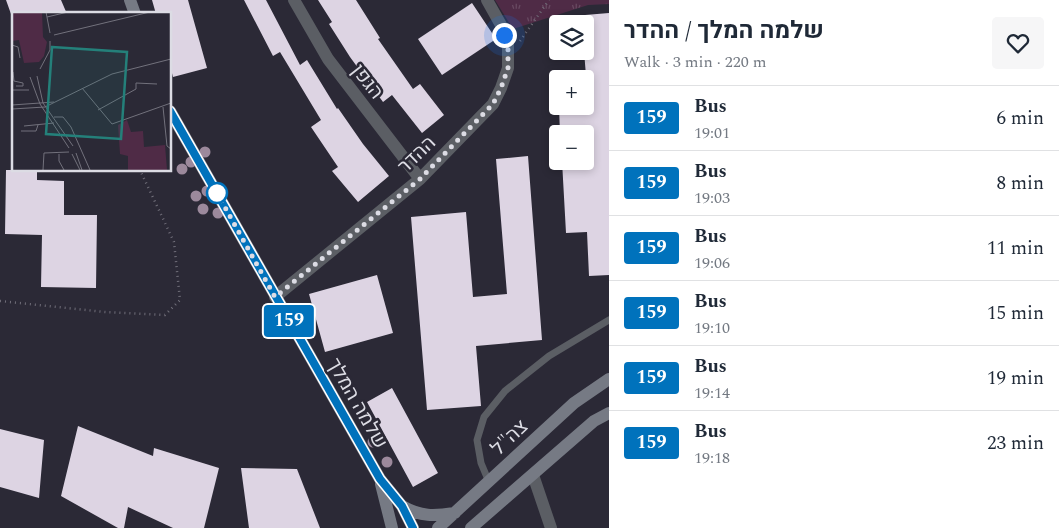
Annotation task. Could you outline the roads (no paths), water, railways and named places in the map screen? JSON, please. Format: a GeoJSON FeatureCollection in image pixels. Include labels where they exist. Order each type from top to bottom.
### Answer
{"type":"FeatureCollection","features":[{"type":"Feature","properties":{"kind":"street"},"geometry":{"type":"LineString","coordinates":[[130,0],[134,12]]}},
{"type":"Feature","properties":{"kind":"street","name":"הגפן"},"geometry":{"type":"LineString","coordinates":[[294,0],[328,59],[420,179]]}},
{"type":"Feature","properties":{"kind":"street","name":"ההדר"},"geometry":{"type":"LineString","coordinates":[[275,297],[420,179],[493,104],[508,68],[508,45],[501,25],[487,0]]}},
{"type":"Feature","properties":{"kind":"street","name":"שלמה המלך"},"geometry":{"type":"LineString","coordinates":[[171,113],[380,479],[402,506],[413,528]]}},
{"type":"Feature","properties":{"kind":"street","name":"צה\"ל"},"geometry":{"type":"LineString","coordinates":[[438,528],[574,403],[609,379]]}},
{"type":"Feature","properties":{"kind":"street"},"geometry":{"type":"LineString","coordinates":[[475,526],[594,421],[609,413]]}},
{"type":"Feature","properties":{"kind":"street"},"geometry":{"type":"LineString","coordinates":[[533,475],[551,528]]}},
{"type":"Feature","properties":{"kind":"street","name":"שלמה המלך"},"geometry":{"type":"LineString","coordinates":[[380,479],[392,528]]}},
{"type":"Feature","properties":{"kind":"street"},"geometry":{"type":"LineString","coordinates":[[402,506],[420,514],[455,513]]}},
{"type":"Feature","properties":{"kind":"lane"},"geometry":{"type":"LineString","coordinates":[[489,482],[481,463],[477,440],[484,417],[505,391],[548,356],[609,320]]}}]}
